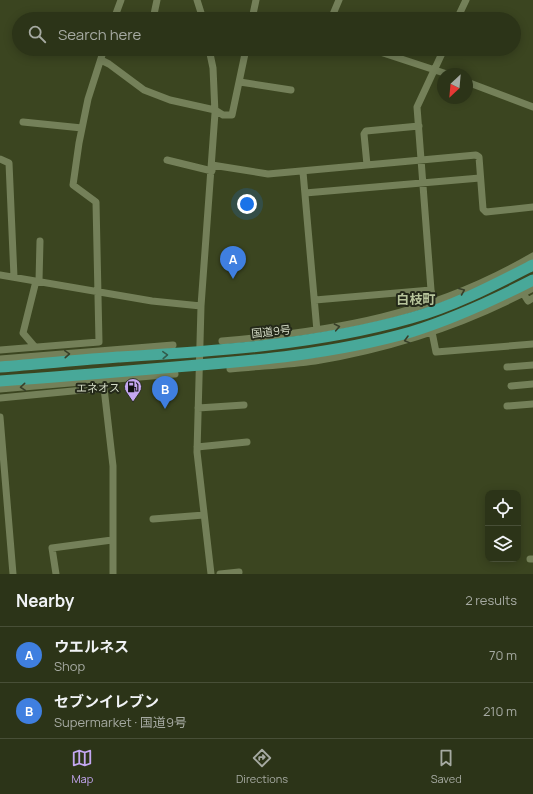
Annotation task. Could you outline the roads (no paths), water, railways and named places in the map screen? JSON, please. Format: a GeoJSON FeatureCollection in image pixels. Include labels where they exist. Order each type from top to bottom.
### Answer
{"type":"FeatureCollection","features":[{"type":"Feature","properties":{"kind":"highway","name":"国道9号"},"geometry":{"type":"LineString","coordinates":[[0,367],[117,357],[199,353],[313,339],[383,325],[412,317],[452,303],[533,265]]}},
{"type":"Feature","properties":{"kind":"highway"},"geometry":{"type":"LineString","coordinates":[[0,381],[199,366],[280,358],[364,344],[412,332],[489,302],[533,280]]}},
{"type":"Feature","properties":{"kind":"street"},"geometry":{"type":"LineString","coordinates":[[117,12],[121,0]]}},
{"type":"Feature","properties":{"kind":"street"},"geometry":{"type":"LineString","coordinates":[[154,12],[157,0]]}},
{"type":"Feature","properties":{"kind":"street"},"geometry":{"type":"LineString","coordinates":[[197,0],[201,12]]}},
{"type":"Feature","properties":{"kind":"street"},"geometry":{"type":"LineString","coordinates":[[253,12],[256,0]]}},
{"type":"Feature","properties":{"kind":"street"},"geometry":{"type":"LineString","coordinates":[[334,12],[339,0]]}},
{"type":"Feature","properties":{"kind":"street"},"geometry":{"type":"LineString","coordinates":[[461,12],[466,0]]}},
{"type":"Feature","properties":{"kind":"street"},"geometry":{"type":"LineString","coordinates":[[0,350],[99,342],[96,202],[73,185],[88,99],[102,56]]}},
{"type":"Feature","properties":{"kind":"street"},"geometry":{"type":"LineString","coordinates":[[210,56],[213,68],[215,110],[199,353],[197,447],[210,574]]}},
{"type":"Feature","properties":{"kind":"street"},"geometry":{"type":"LineString","coordinates":[[101,60],[109,64],[144,90],[170,100],[215,110],[223,115],[232,115],[245,56]]}},
{"type":"Feature","properties":{"kind":"street"},"geometry":{"type":"LineString","coordinates":[[393,56],[435,69]]}},
{"type":"Feature","properties":{"kind":"street"},"geometry":{"type":"LineString","coordinates":[[434,302],[431,290],[417,107],[441,56]]}},
{"type":"Feature","properties":{"kind":"street"},"geometry":{"type":"LineString","coordinates":[[240,82],[291,90]]}},
{"type":"Feature","properties":{"kind":"street"},"geometry":{"type":"LineString","coordinates":[[473,84],[533,107]]}},
{"type":"Feature","properties":{"kind":"street"},"geometry":{"type":"LineString","coordinates":[[23,122],[82,128]]}},
{"type":"Feature","properties":{"kind":"street"},"geometry":{"type":"LineString","coordinates":[[367,165],[364,134],[366,131],[419,126]]}},
{"type":"Feature","properties":{"kind":"street"},"geometry":{"type":"LineString","coordinates":[[167,160],[212,168],[268,174],[476,155],[479,157],[483,209],[486,212],[533,207]]}},
{"type":"Feature","properties":{"kind":"street"},"geometry":{"type":"LineString","coordinates":[[0,159],[9,163],[14,277]]}},
{"type":"Feature","properties":{"kind":"street"},"geometry":{"type":"LineString","coordinates":[[303,172],[318,331]]}},
{"type":"Feature","properties":{"kind":"street"},"geometry":{"type":"LineString","coordinates":[[305,193],[480,178]]}},
{"type":"Feature","properties":{"kind":"street"},"geometry":{"type":"LineString","coordinates":[[35,347],[23,333],[37,281],[40,241]]}},
{"type":"Feature","properties":{"kind":"street"},"geometry":{"type":"LineString","coordinates":[[222,341],[318,331],[394,315],[466,290],[533,256]]}},
{"type":"Feature","properties":{"kind":"street"},"geometry":{"type":"LineString","coordinates":[[509,277],[515,266]]}},
{"type":"Feature","properties":{"kind":"street"},"geometry":{"type":"LineString","coordinates":[[0,275],[152,301],[202,306]]}},
{"type":"Feature","properties":{"kind":"street"},"geometry":{"type":"LineString","coordinates":[[230,369],[314,361],[361,352],[458,324],[533,288]]}},
{"type":"Feature","properties":{"kind":"street"},"geometry":{"type":"LineString","coordinates":[[315,300],[431,290]]}},
{"type":"Feature","properties":{"kind":"street"},"geometry":{"type":"LineString","coordinates":[[523,293],[528,301],[533,298]]}},
{"type":"Feature","properties":{"kind":"street"},"geometry":{"type":"LineString","coordinates":[[383,325],[394,315]]}},
{"type":"Feature","properties":{"kind":"street"},"geometry":{"type":"LineString","coordinates":[[432,332],[436,352],[533,344]]}},
{"type":"Feature","properties":{"kind":"street"},"geometry":{"type":"LineString","coordinates":[[246,347],[257,338]]}},
{"type":"Feature","properties":{"kind":"street"},"geometry":{"type":"LineString","coordinates":[[0,359],[173,345]]}},
{"type":"Feature","properties":{"kind":"street"},"geometry":{"type":"LineString","coordinates":[[105,350],[117,357]]}},
{"type":"Feature","properties":{"kind":"street"},"geometry":{"type":"LineString","coordinates":[[21,365],[31,356]]}},
{"type":"Feature","properties":{"kind":"street"},"geometry":{"type":"LineString","coordinates":[[280,358],[290,363]]}},
{"type":"Feature","properties":{"kind":"street"},"geometry":{"type":"LineString","coordinates":[[507,367],[533,365]]}},
{"type":"Feature","properties":{"kind":"street"},"geometry":{"type":"LineString","coordinates":[[146,376],[155,369]]}},
{"type":"Feature","properties":{"kind":"street"},"geometry":{"type":"LineString","coordinates":[[0,389],[175,374]]}},
{"type":"Feature","properties":{"kind":"street"},"geometry":{"type":"LineString","coordinates":[[49,385],[59,377]]}},
{"type":"Feature","properties":{"kind":"street"},"geometry":{"type":"LineString","coordinates":[[511,386],[533,384]]}},
{"type":"Feature","properties":{"kind":"street"},"geometry":{"type":"LineString","coordinates":[[0,398],[104,388],[113,466],[113,574]]}},
{"type":"Feature","properties":{"kind":"street"},"geometry":{"type":"LineString","coordinates":[[507,406],[533,404]]}},
{"type":"Feature","properties":{"kind":"street"},"geometry":{"type":"LineString","coordinates":[[198,408],[244,405]]}},
{"type":"Feature","properties":{"kind":"street"},"geometry":{"type":"LineString","coordinates":[[0,417],[13,574]]}},
{"type":"Feature","properties":{"kind":"street"},"geometry":{"type":"LineString","coordinates":[[197,447],[247,442]]}},
{"type":"Feature","properties":{"kind":"street"},"geometry":{"type":"LineString","coordinates":[[153,519],[204,515]]}},
{"type":"Feature","properties":{"kind":"street"},"geometry":{"type":"LineString","coordinates":[[56,574],[52,548],[112,540]]}},
{"type":"Feature","properties":{"kind":"street"},"geometry":{"type":"LineString","coordinates":[[220,574],[240,572]]}},
{"type":"Feature","properties":{"kind":"place","name":"ウエルネス"},"geometry":{"type":"Point","coordinates":[233,279]}},
{"type":"Feature","properties":{"kind":"place","name":"エネオス"},"geometry":{"type":"Point","coordinates":[133,402]}},
{"type":"Feature","properties":{"kind":"place","name":"セブンイレブン"},"geometry":{"type":"Point","coordinates":[165,409]}},
{"type":"Feature","properties":{"kind":"district","name":"白枝町"},"geometry":{"type":"Point","coordinates":[416,299]}}]}
